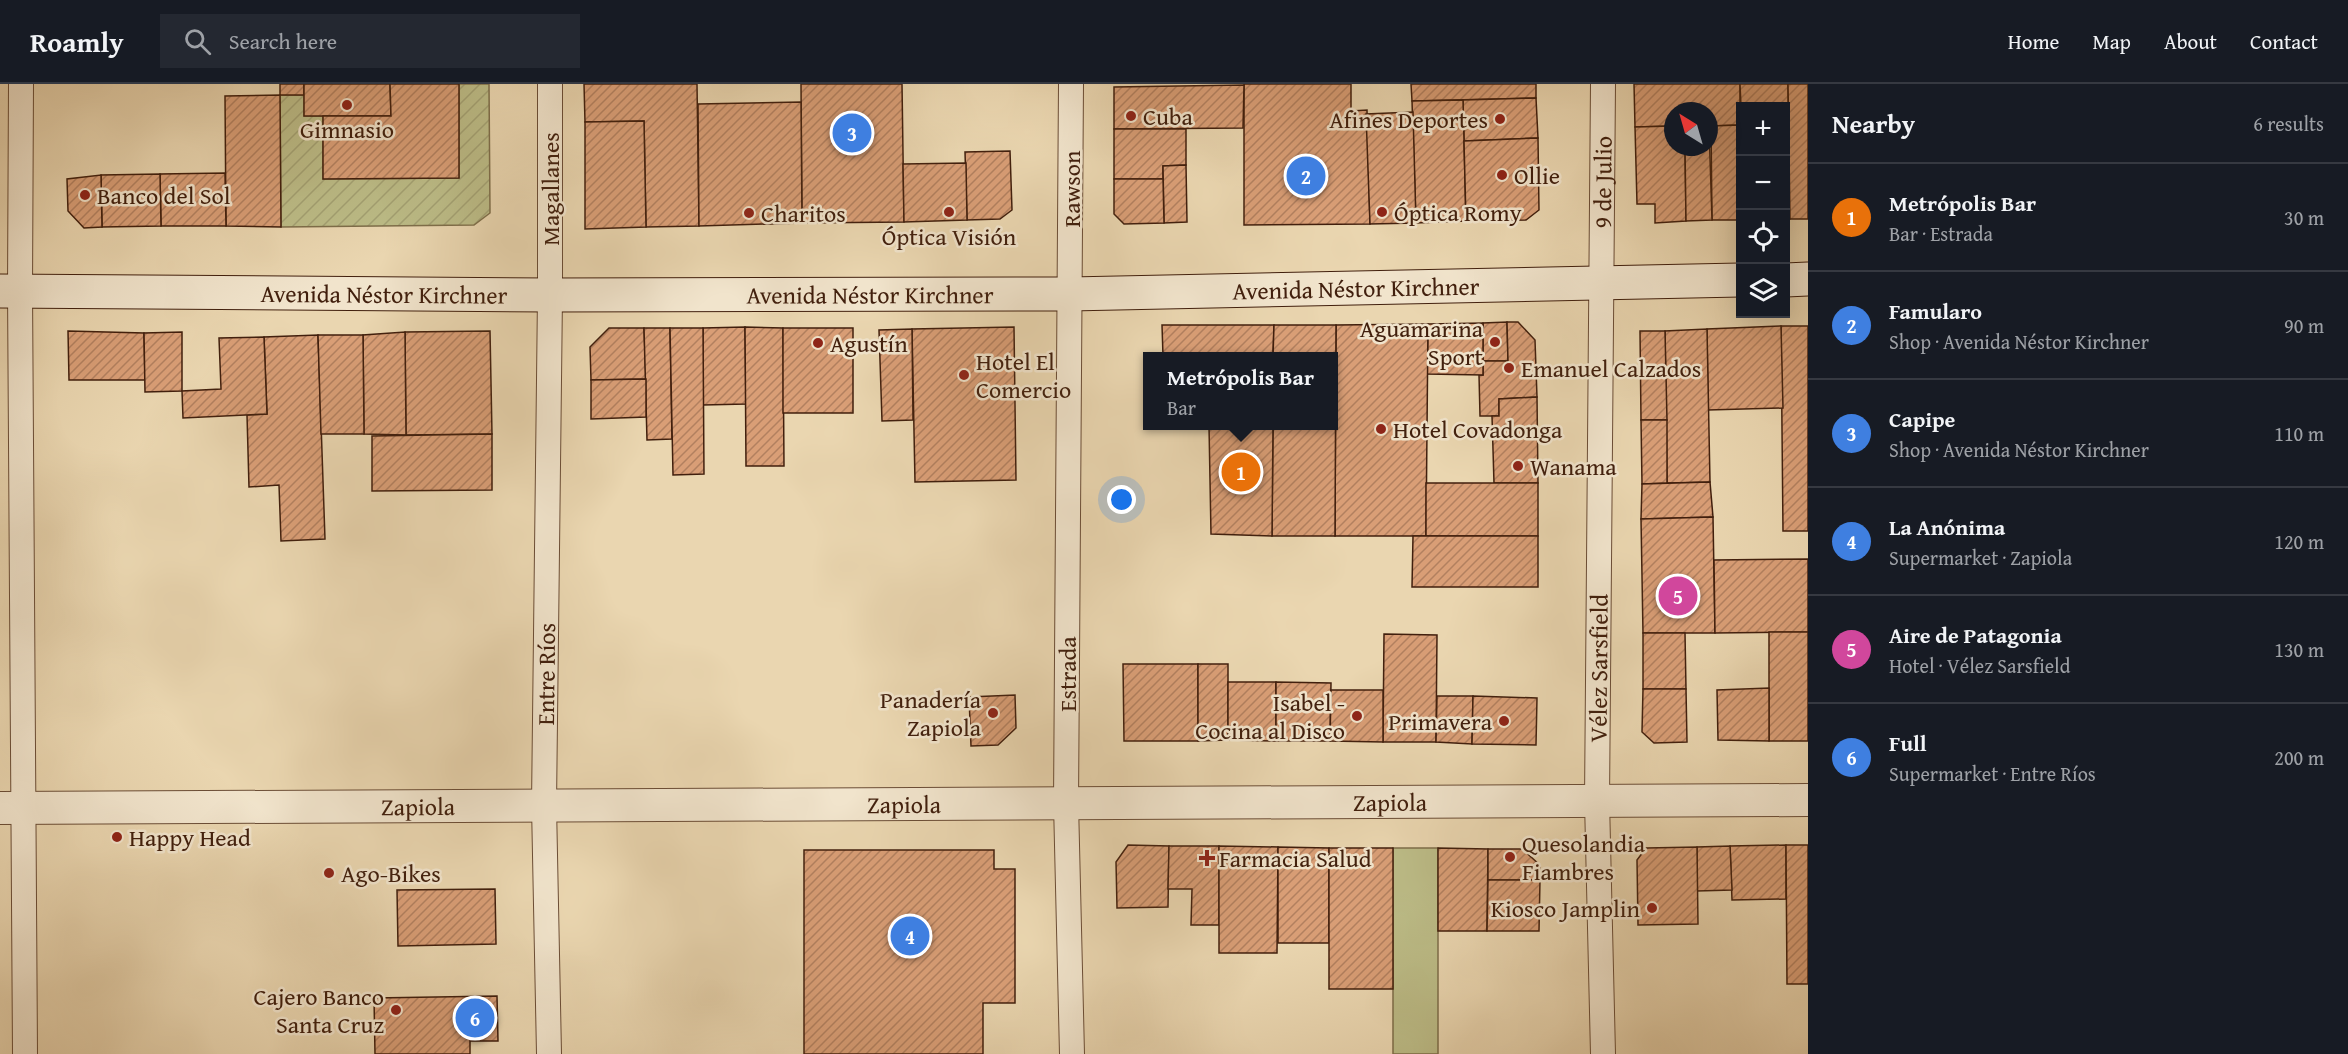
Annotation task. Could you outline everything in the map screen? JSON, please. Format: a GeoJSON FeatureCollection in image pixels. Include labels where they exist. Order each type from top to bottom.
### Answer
{"type":"FeatureCollection","features":[{"type":"Feature","properties":{"kind":"main road"},"geometry":{"type":"LineString","coordinates":[[1790,280],[1808,279]]}},
{"type":"Feature","properties":{"kind":"main road","name":"Avenida Néstor Kirchner"},"geometry":{"type":"LineString","coordinates":[[10,291],[550,295],[1070,294],[1736,280]]}},
{"type":"Feature","properties":{"kind":"street"},"geometry":{"type":"LineString","coordinates":[[21,84],[10,291],[12,808],[25,1054]]}},
{"type":"Feature","properties":{"kind":"street","name":"Magallanes"},"geometry":{"type":"LineString","coordinates":[[550,84],[550,295]]}},
{"type":"Feature","properties":{"kind":"street","name":"Rawson"},"geometry":{"type":"LineString","coordinates":[[1070,294],[1071,84]]}},
{"type":"Feature","properties":{"kind":"street","name":"9 de Julio"},"geometry":{"type":"LineString","coordinates":[[1602,282],[1603,84]]}},
{"type":"Feature","properties":{"kind":"street","name":"Vélez Sarsfield"},"geometry":{"type":"LineString","coordinates":[[1602,282],[1597,801],[1603,1054]]}},
{"type":"Feature","properties":{"kind":"street","name":"Estrada"},"geometry":{"type":"LineString","coordinates":[[1070,294],[1066,802],[1072,1054]]}},
{"type":"Feature","properties":{"kind":"street","name":"Entre Ríos"},"geometry":{"type":"LineString","coordinates":[[549,1054],[544,805],[550,295]]}},
{"type":"Feature","properties":{"kind":"street","name":"Zapiola"},"geometry":{"type":"LineString","coordinates":[[12,808],[1808,800]]}},
{"type":"Feature","properties":{"kind":"green space"},"geometry":{"type":"Polygon","coordinates":[[[459,84],[489,84],[490,213],[474,225],[281,227],[280,95],[304,95],[304,116],[323,116],[323,179],[459,178],[459,84]]]}},
{"type":"Feature","properties":{"kind":"green space"},"geometry":{"type":"Polygon","coordinates":[[[1393,848],[1438,848],[1438,1054],[1393,1054],[1393,848]]]}},
{"type":"Feature","properties":{"kind":"building"},"geometry":{"type":"Polygon","coordinates":[[[280,84],[304,84],[304,95],[280,95],[280,84]]]}},
{"type":"Feature","properties":{"kind":"building","name":"Gimnasio"},"geometry":{"type":"Polygon","coordinates":[[[304,84],[390,84],[391,116],[304,116],[304,84]]]}},
{"type":"Feature","properties":{"kind":"building"},"geometry":{"type":"Polygon","coordinates":[[[390,84],[459,84],[459,178],[323,179],[323,116],[391,116],[390,84]]]}},
{"type":"Feature","properties":{"kind":"building"},"geometry":{"type":"Polygon","coordinates":[[[584,84],[697,84],[699,226],[646,227],[644,121],[585,122],[584,84]]]}},
{"type":"Feature","properties":{"kind":"building"},"geometry":{"type":"Polygon","coordinates":[[[801,84],[902,84],[904,222],[802,223],[801,84]]]}},
{"type":"Feature","properties":{"kind":"building"},"geometry":{"type":"Polygon","coordinates":[[[1244,84],[1351,84],[1351,111],[1367,110],[1370,224],[1244,225],[1244,84]]]}},
{"type":"Feature","properties":{"kind":"building"},"geometry":{"type":"Polygon","coordinates":[[[1411,84],[1536,84],[1536,98],[1412,101],[1411,84]]]}},
{"type":"Feature","properties":{"kind":"building"},"geometry":{"type":"Polygon","coordinates":[[[1634,84],[1740,84],[1740,102],[1736,102],[1736,125],[1718,126],[1718,102],[1664,102],[1664,126],[1635,127],[1634,84]]]}},
{"type":"Feature","properties":{"kind":"building"},"geometry":{"type":"Polygon","coordinates":[[[1740,84],[1788,84],[1788,102],[1741,102],[1740,84]]]}},
{"type":"Feature","properties":{"kind":"building"},"geometry":{"type":"Polygon","coordinates":[[[1788,84],[1808,84],[1808,219],[1790,219],[1788,84]]]}},
{"type":"Feature","properties":{"kind":"building"},"geometry":{"type":"Polygon","coordinates":[[[1244,85],[1243,128],[1114,129],[1114,87],[1244,85]]]}},
{"type":"Feature","properties":{"kind":"building"},"geometry":{"type":"Polygon","coordinates":[[[280,95],[281,227],[226,226],[225,96],[280,95]]]}},
{"type":"Feature","properties":{"kind":"building","name":"Afines Deportes"},"geometry":{"type":"Polygon","coordinates":[[[1536,98],[1538,138],[1464,141],[1463,100],[1536,98]]]}},
{"type":"Feature","properties":{"kind":"building"},"geometry":{"type":"Polygon","coordinates":[[[1463,100],[1466,221],[1416,223],[1412,101],[1463,100]]]}},
{"type":"Feature","properties":{"kind":"building"},"geometry":{"type":"Polygon","coordinates":[[[801,102],[802,223],[699,226],[698,104],[801,102]]]}},
{"type":"Feature","properties":{"kind":"building"},"geometry":{"type":"Polygon","coordinates":[[[1413,112],[1416,223],[1370,224],[1366,114],[1413,112]]]}},
{"type":"Feature","properties":{"kind":"building"},"geometry":{"type":"Polygon","coordinates":[[[644,121],[646,227],[585,229],[585,122],[644,121]]]}},
{"type":"Feature","properties":{"kind":"building"},"geometry":{"type":"Polygon","coordinates":[[[1736,125],[1736,220],[1712,220],[1711,156],[1718,156],[1718,126],[1736,125]]]}},
{"type":"Feature","properties":{"kind":"building"},"geometry":{"type":"Polygon","coordinates":[[[1664,126],[1664,156],[1685,156],[1686,221],[1655,223],[1655,204],[1637,204],[1635,127],[1664,126]]]}},
{"type":"Feature","properties":{"kind":"building"},"geometry":{"type":"Polygon","coordinates":[[[1114,129],[1186,129],[1186,165],[1163,166],[1163,179],[1114,179],[1114,129]]]}},
{"type":"Feature","properties":{"kind":"building","name":"Ollie"},"geometry":{"type":"Polygon","coordinates":[[[1538,138],[1539,210],[1526,220],[1466,221],[1464,141],[1538,138]]]}},
{"type":"Feature","properties":{"kind":"building"},"geometry":{"type":"Polygon","coordinates":[[[1010,151],[1012,210],[1000,219],[967,220],[965,152],[1010,151]]]}},
{"type":"Feature","properties":{"kind":"building"},"geometry":{"type":"Polygon","coordinates":[[[1685,156],[1710,156],[1712,220],[1686,221],[1685,156]]]}},
{"type":"Feature","properties":{"kind":"building"},"geometry":{"type":"Polygon","coordinates":[[[966,163],[967,220],[904,222],[903,164],[966,163]]]}},
{"type":"Feature","properties":{"kind":"building"},"geometry":{"type":"Polygon","coordinates":[[[1186,165],[1187,222],[1164,223],[1163,166],[1186,165]]]}},
{"type":"Feature","properties":{"kind":"building"},"geometry":{"type":"Polygon","coordinates":[[[225,173],[226,226],[161,226],[160,174],[225,173]]]}},
{"type":"Feature","properties":{"kind":"building"},"geometry":{"type":"Polygon","coordinates":[[[160,174],[161,226],[102,227],[101,175],[160,174]]]}},
{"type":"Feature","properties":{"kind":"building","name":"Banco del Sol"},"geometry":{"type":"Polygon","coordinates":[[[101,175],[102,227],[84,228],[68,211],[67,179],[101,175]]]}},
{"type":"Feature","properties":{"kind":"building"},"geometry":{"type":"Polygon","coordinates":[[[1114,179],[1163,179],[1164,223],[1124,224],[1114,214],[1114,179]]]}},
{"type":"Feature","properties":{"kind":"building","name":"Aguamarina Sport"},"geometry":{"type":"Polygon","coordinates":[[[1507,322],[1508,361],[1483,361],[1483,323],[1507,322]]]}},
{"type":"Feature","properties":{"kind":"building","name":"Emanuel Calzados"},"geometry":{"type":"Polygon","coordinates":[[[1507,322],[1518,322],[1535,340],[1537,397],[1499,399],[1499,416],[1480,416],[1479,375],[1483,375],[1483,361],[1508,361],[1507,322]]]}},
{"type":"Feature","properties":{"kind":"building"},"geometry":{"type":"Polygon","coordinates":[[[1483,323],[1483,375],[1427,374],[1428,324],[1483,323]]]}},
{"type":"Feature","properties":{"kind":"building","name":"Hotel Covadonga"},"geometry":{"type":"Polygon","coordinates":[[[1428,324],[1426,536],[1335,536],[1336,430],[1338,430],[1336,325],[1428,324]]]}},
{"type":"Feature","properties":{"kind":"building"},"geometry":{"type":"Polygon","coordinates":[[[1162,325],[1274,325],[1273,352],[1163,352],[1162,325]]]}},
{"type":"Feature","properties":{"kind":"building"},"geometry":{"type":"Polygon","coordinates":[[[1274,325],[1336,325],[1336,352],[1273,352],[1274,325]]]}},
{"type":"Feature","properties":{"kind":"building"},"geometry":{"type":"Polygon","coordinates":[[[1781,326],[1808,326],[1808,531],[1783,531],[1781,326]]]}},
{"type":"Feature","properties":{"kind":"building"},"geometry":{"type":"Polygon","coordinates":[[[1781,326],[1783,408],[1708,410],[1707,329],[1781,326]]]}},
{"type":"Feature","properties":{"kind":"building"},"geometry":{"type":"Polygon","coordinates":[[[745,327],[746,404],[703,405],[703,328],[745,327]]]}},
{"type":"Feature","properties":{"kind":"building"},"geometry":{"type":"Polygon","coordinates":[[[745,327],[783,328],[784,466],[746,466],[745,327]]]}},
{"type":"Feature","properties":{"kind":"building","name":"Hotel El Comercio"},"geometry":{"type":"Polygon","coordinates":[[[1014,327],[1016,480],[915,482],[912,329],[1014,327]]]}},
{"type":"Feature","properties":{"kind":"building"},"geometry":{"type":"Polygon","coordinates":[[[609,328],[644,328],[646,379],[591,380],[590,347],[609,328]]]}},
{"type":"Feature","properties":{"kind":"building"},"geometry":{"type":"Polygon","coordinates":[[[644,328],[670,328],[672,439],[647,440],[644,328]]]}},
{"type":"Feature","properties":{"kind":"building"},"geometry":{"type":"Polygon","coordinates":[[[670,328],[703,328],[704,474],[673,475],[670,328]]]}},
{"type":"Feature","properties":{"kind":"building"},"geometry":{"type":"Polygon","coordinates":[[[783,328],[853,328],[853,413],[783,413],[783,328]]]}},
{"type":"Feature","properties":{"kind":"building"},"geometry":{"type":"Polygon","coordinates":[[[912,329],[913,420],[882,421],[879,330],[912,329]]]}},
{"type":"Feature","properties":{"kind":"building"},"geometry":{"type":"Polygon","coordinates":[[[1707,329],[1710,482],[1667,483],[1665,331],[1707,329]]]}},
{"type":"Feature","properties":{"kind":"building"},"geometry":{"type":"Polygon","coordinates":[[[68,331],[144,333],[145,380],[69,380],[68,331]]]}},
{"type":"Feature","properties":{"kind":"building"},"geometry":{"type":"Polygon","coordinates":[[[490,331],[492,434],[406,435],[405,332],[490,331]]]}},
{"type":"Feature","properties":{"kind":"building"},"geometry":{"type":"Polygon","coordinates":[[[1640,331],[1665,331],[1667,420],[1641,420],[1640,331]]]}},
{"type":"Feature","properties":{"kind":"building"},"geometry":{"type":"Polygon","coordinates":[[[182,332],[182,391],[145,392],[144,333],[182,332]]]}},
{"type":"Feature","properties":{"kind":"building"},"geometry":{"type":"Polygon","coordinates":[[[405,332],[406,435],[364,434],[363,335],[405,332]]]}},
{"type":"Feature","properties":{"kind":"building"},"geometry":{"type":"Polygon","coordinates":[[[318,335],[325,539],[281,541],[279,485],[249,487],[247,415],[267,414],[264,337],[318,335]]]}},
{"type":"Feature","properties":{"kind":"building"},"geometry":{"type":"Polygon","coordinates":[[[318,335],[363,335],[364,434],[321,434],[318,335]]]}},
{"type":"Feature","properties":{"kind":"building"},"geometry":{"type":"Polygon","coordinates":[[[264,337],[267,414],[183,418],[182,391],[221,389],[219,338],[264,337]]]}},
{"type":"Feature","properties":{"kind":"building"},"geometry":{"type":"Polygon","coordinates":[[[646,379],[646,417],[591,419],[591,380],[646,379]]]}},
{"type":"Feature","properties":{"kind":"building"},"geometry":{"type":"Polygon","coordinates":[[[1537,397],[1538,483],[1494,483],[1492,416],[1499,416],[1499,399],[1537,397]]]}},
{"type":"Feature","properties":{"kind":"building"},"geometry":{"type":"Polygon","coordinates":[[[1641,420],[1667,420],[1667,483],[1642,484],[1641,420]]]}},
{"type":"Feature","properties":{"kind":"building"},"geometry":{"type":"Polygon","coordinates":[[[1209,430],[1273,430],[1272,536],[1211,534],[1209,430]]]}},
{"type":"Feature","properties":{"kind":"building"},"geometry":{"type":"Polygon","coordinates":[[[1273,430],[1336,430],[1335,536],[1272,536],[1273,430]]]}},
{"type":"Feature","properties":{"kind":"building"},"geometry":{"type":"Polygon","coordinates":[[[492,434],[492,490],[372,491],[372,436],[492,434]]]}},
{"type":"Feature","properties":{"kind":"building"},"geometry":{"type":"Polygon","coordinates":[[[1710,482],[1713,517],[1641,519],[1642,484],[1710,482]]]}},
{"type":"Feature","properties":{"kind":"building"},"geometry":{"type":"Polygon","coordinates":[[[1426,483],[1538,483],[1538,536],[1426,536],[1426,483]]]}},
{"type":"Feature","properties":{"kind":"building"},"geometry":{"type":"Polygon","coordinates":[[[1713,517],[1715,633],[1643,633],[1641,519],[1713,517]]]}},
{"type":"Feature","properties":{"kind":"building"},"geometry":{"type":"Polygon","coordinates":[[[1413,536],[1538,536],[1538,587],[1412,587],[1413,536]]]}},
{"type":"Feature","properties":{"kind":"building"},"geometry":{"type":"Polygon","coordinates":[[[1808,559],[1808,632],[1715,633],[1714,560],[1808,559]]]}},
{"type":"Feature","properties":{"kind":"building"},"geometry":{"type":"Polygon","coordinates":[[[1769,632],[1808,632],[1808,741],[1769,741],[1769,632]]]}},
{"type":"Feature","properties":{"kind":"building"},"geometry":{"type":"Polygon","coordinates":[[[1643,633],[1685,633],[1686,689],[1643,689],[1643,633]]]}},
{"type":"Feature","properties":{"kind":"building"},"geometry":{"type":"Polygon","coordinates":[[[1384,634],[1437,635],[1436,742],[1383,742],[1384,634]]]}},
{"type":"Feature","properties":{"kind":"building"},"geometry":{"type":"Polygon","coordinates":[[[1123,664],[1198,664],[1198,741],[1124,741],[1123,664]]]}},
{"type":"Feature","properties":{"kind":"building"},"geometry":{"type":"Polygon","coordinates":[[[1198,664],[1228,664],[1228,740],[1198,741],[1198,664]]]}},
{"type":"Feature","properties":{"kind":"building"},"geometry":{"type":"Polygon","coordinates":[[[1228,682],[1276,682],[1276,741],[1228,740],[1228,682]]]}},
{"type":"Feature","properties":{"kind":"building"},"geometry":{"type":"Polygon","coordinates":[[[1276,682],[1331,683],[1330,741],[1276,741],[1276,682]]]}},
{"type":"Feature","properties":{"kind":"building"},"geometry":{"type":"Polygon","coordinates":[[[1769,688],[1769,741],[1718,740],[1717,690],[1769,688]]]}},
{"type":"Feature","properties":{"kind":"building"},"geometry":{"type":"Polygon","coordinates":[[[1643,689],[1686,689],[1687,742],[1654,743],[1642,732],[1643,689]]]}},
{"type":"Feature","properties":{"kind":"building","name":"Isabel - Cocina al Disco"},"geometry":{"type":"Polygon","coordinates":[[[1331,690],[1383,690],[1383,742],[1330,741],[1331,690]]]}},
{"type":"Feature","properties":{"kind":"building","name":"Panadería Zapiola"},"geometry":{"type":"Polygon","coordinates":[[[1015,695],[1016,728],[998,745],[971,746],[969,697],[1015,695]]]}},
{"type":"Feature","properties":{"kind":"building"},"geometry":{"type":"Polygon","coordinates":[[[1437,696],[1473,696],[1472,744],[1436,742],[1437,696]]]}},
{"type":"Feature","properties":{"kind":"building","name":"Primavera"},"geometry":{"type":"Polygon","coordinates":[[[1473,696],[1537,698],[1536,745],[1472,744],[1473,696]]]}},
{"type":"Feature","properties":{"kind":"building"},"geometry":{"type":"Polygon","coordinates":[[[1128,845],[1169,846],[1168,907],[1117,908],[1116,862],[1128,845]]]}},
{"type":"Feature","properties":{"kind":"building"},"geometry":{"type":"Polygon","coordinates":[[[1786,845],[1786,899],[1732,900],[1730,846],[1786,845]]]}},
{"type":"Feature","properties":{"kind":"building"},"geometry":{"type":"Polygon","coordinates":[[[1786,845],[1808,845],[1808,984],[1787,984],[1786,845]]]}},
{"type":"Feature","properties":{"kind":"building"},"geometry":{"type":"Polygon","coordinates":[[[1169,846],[1219,846],[1219,925],[1191,925],[1192,889],[1168,889],[1169,846]]]}},
{"type":"Feature","properties":{"kind":"building"},"geometry":{"type":"Polygon","coordinates":[[[1219,846],[1278,847],[1277,953],[1219,953],[1219,846]]]}},
{"type":"Feature","properties":{"kind":"building"},"geometry":{"type":"Polygon","coordinates":[[[1730,846],[1732,890],[1697,891],[1697,847],[1730,846]]]}},
{"type":"Feature","properties":{"kind":"building"},"geometry":{"type":"Polygon","coordinates":[[[1278,847],[1329,848],[1329,943],[1278,943],[1278,847]]]}},
{"type":"Feature","properties":{"kind":"building"},"geometry":{"type":"Polygon","coordinates":[[[1697,847],[1698,924],[1638,925],[1637,860],[1646,848],[1697,847]]]}},
{"type":"Feature","properties":{"kind":"building"},"geometry":{"type":"Polygon","coordinates":[[[1329,848],[1393,848],[1393,989],[1329,989],[1329,848]]]}},
{"type":"Feature","properties":{"kind":"building"},"geometry":{"type":"Polygon","coordinates":[[[1438,848],[1488,849],[1487,931],[1438,931],[1438,848]]]}},
{"type":"Feature","properties":{"kind":"building","name":"Quesolandia Fiambres"},"geometry":{"type":"Polygon","coordinates":[[[1488,849],[1522,849],[1540,865],[1540,880],[1488,880],[1488,849]]]}},
{"type":"Feature","properties":{"kind":"building"},"geometry":{"type":"Polygon","coordinates":[[[804,850],[994,850],[994,869],[1015,869],[1015,1003],[983,1003],[983,1054],[804,1054],[804,850]]]}},
{"type":"Feature","properties":{"kind":"building"},"geometry":{"type":"Polygon","coordinates":[[[1488,880],[1540,880],[1539,931],[1487,931],[1488,880]]]}},
{"type":"Feature","properties":{"kind":"building"},"geometry":{"type":"Polygon","coordinates":[[[495,889],[496,944],[398,946],[397,890],[495,889]]]}},
{"type":"Feature","properties":{"kind":"building"},"geometry":{"type":"Polygon","coordinates":[[[497,996],[498,1041],[470,1041],[470,1054],[375,1054],[374,998],[497,996]]]}},
{"type":"Feature","properties":{"kind":"place","name":"Gimnasio"},"geometry":{"type":"Point","coordinates":[347,105]}},
{"type":"Feature","properties":{"kind":"place","name":"Cuba"},"geometry":{"type":"Point","coordinates":[1131,116]}},
{"type":"Feature","properties":{"kind":"place","name":"Afines Deportes"},"geometry":{"type":"Point","coordinates":[1500,119]}},
{"type":"Feature","properties":{"kind":"place","name":"Capipe"},"geometry":{"type":"Point","coordinates":[852,133]}},
{"type":"Feature","properties":{"kind":"place","name":"Ollie"},"geometry":{"type":"Point","coordinates":[1502,175]}},
{"type":"Feature","properties":{"kind":"place","name":"Famularo"},"geometry":{"type":"Point","coordinates":[1306,176]}},
{"type":"Feature","properties":{"kind":"place","name":"Banco del Sol"},"geometry":{"type":"Point","coordinates":[85,195]}},
{"type":"Feature","properties":{"kind":"place","name":"Óptica Visión"},"geometry":{"type":"Point","coordinates":[949,212]}},
{"type":"Feature","properties":{"kind":"place","name":"Óptica Romy"},"geometry":{"type":"Point","coordinates":[1382,212]}},
{"type":"Feature","properties":{"kind":"place","name":"Charitos"},"geometry":{"type":"Point","coordinates":[749,213]}},
{"type":"Feature","properties":{"kind":"place","name":"Aguamarina Sport"},"geometry":{"type":"Point","coordinates":[1495,342]}},
{"type":"Feature","properties":{"kind":"place","name":"Agustín"},"geometry":{"type":"Point","coordinates":[818,343]}},
{"type":"Feature","properties":{"kind":"place","name":"Emanuel Calzados"},"geometry":{"type":"Point","coordinates":[1509,368]}},
{"type":"Feature","properties":{"kind":"place","name":"Hotel El Comercio"},"geometry":{"type":"Point","coordinates":[964,375]}},
{"type":"Feature","properties":{"kind":"place","name":"Hotel Covadonga"},"geometry":{"type":"Point","coordinates":[1381,429]}},
{"type":"Feature","properties":{"kind":"place","name":"Wanama"},"geometry":{"type":"Point","coordinates":[1518,466]}},
{"type":"Feature","properties":{"kind":"place","name":"Metrópolis Bar"},"geometry":{"type":"Point","coordinates":[1241,472]}},
{"type":"Feature","properties":{"kind":"place","name":"Aire de Patagonia"},"geometry":{"type":"Point","coordinates":[1678,596]}},
{"type":"Feature","properties":{"kind":"place","name":"Panadería Zapiola"},"geometry":{"type":"Point","coordinates":[993,713]}},
{"type":"Feature","properties":{"kind":"place","name":"Isabel - Cocina al Disco"},"geometry":{"type":"Point","coordinates":[1357,716]}},
{"type":"Feature","properties":{"kind":"place","name":"Primavera"},"geometry":{"type":"Point","coordinates":[1504,721]}},
{"type":"Feature","properties":{"kind":"place","name":"Happy Head"},"geometry":{"type":"Point","coordinates":[117,837]}},
{"type":"Feature","properties":{"kind":"place","name":"Quesolandia Fiambres"},"geometry":{"type":"Point","coordinates":[1510,857]}},
{"type":"Feature","properties":{"kind":"place","name":"Farmacia Salud"},"geometry":{"type":"Point","coordinates":[1207,858]}},
{"type":"Feature","properties":{"kind":"place","name":"Ago-Bikes"},"geometry":{"type":"Point","coordinates":[329,873]}},
{"type":"Feature","properties":{"kind":"place","name":"Kiosco Jamplin"},"geometry":{"type":"Point","coordinates":[1652,908]}},
{"type":"Feature","properties":{"kind":"place","name":"La Anónima"},"geometry":{"type":"Point","coordinates":[910,936]}},
{"type":"Feature","properties":{"kind":"place","name":"Cajero Banco Santa Cruz"},"geometry":{"type":"Point","coordinates":[396,1010]}},
{"type":"Feature","properties":{"kind":"place","name":"Full"},"geometry":{"type":"Point","coordinates":[475,1018]}}]}
